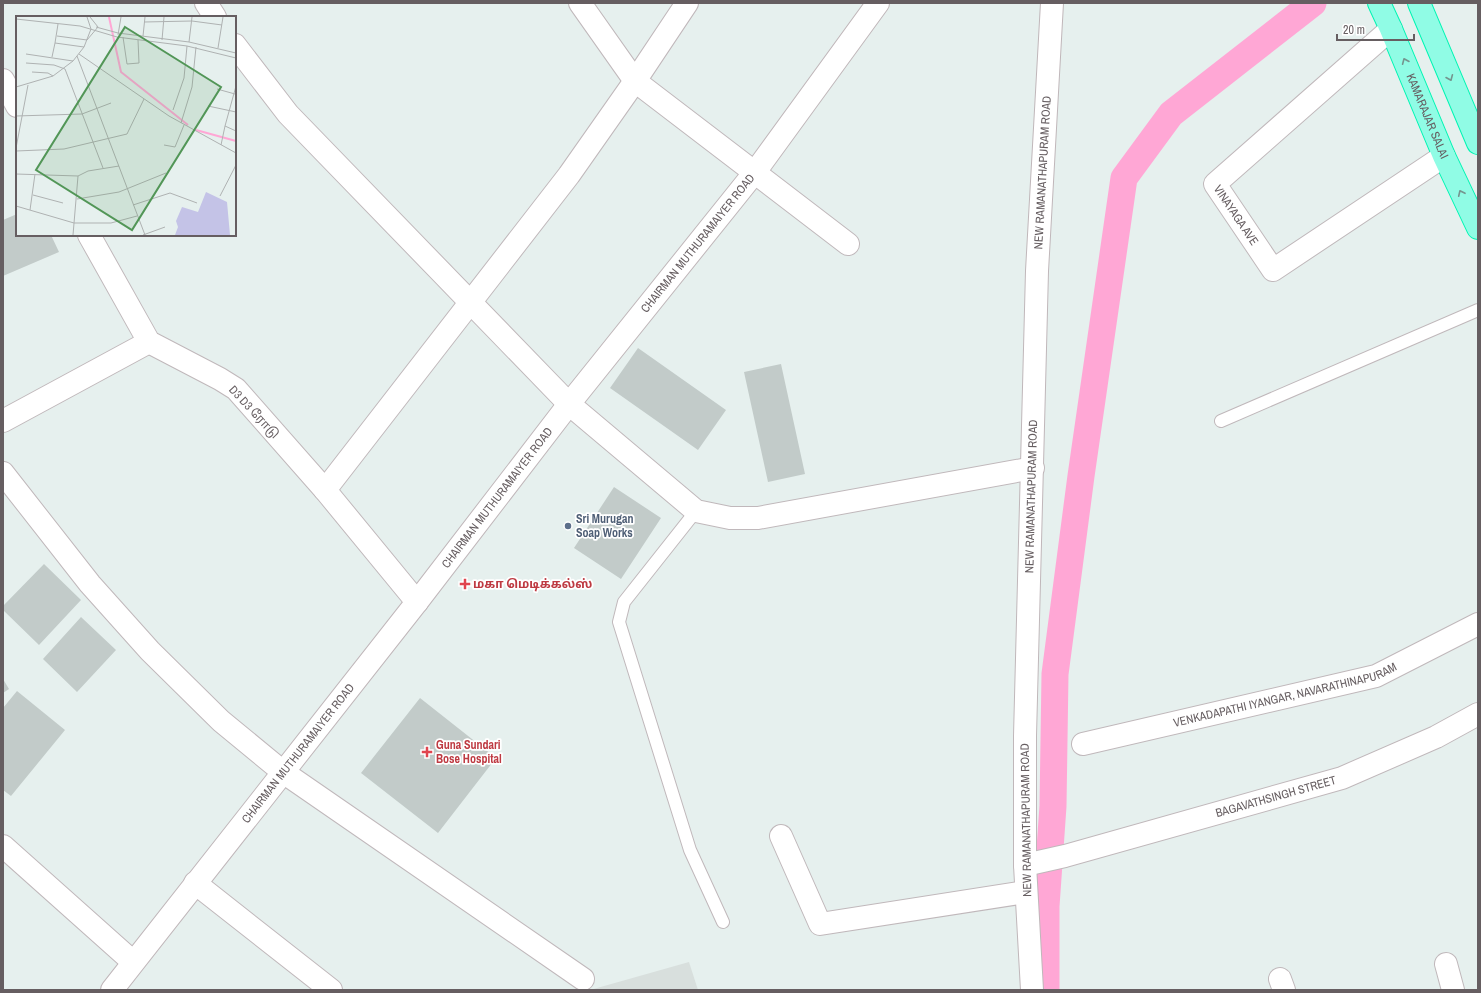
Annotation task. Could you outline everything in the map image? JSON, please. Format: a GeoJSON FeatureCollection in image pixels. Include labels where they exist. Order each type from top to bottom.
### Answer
{"type":"FeatureCollection","features":[{"type":"Feature","properties":{"kind":"highway","name":"KAMARAJAR SALAI"},"geometry":{"type":"LineString","coordinates":[[1379,3],[1444,156],[1478,228]]}},
{"type":"Feature","properties":{"kind":"highway"},"geometry":{"type":"LineString","coordinates":[[1419,3],[1478,143]]}},
{"type":"Feature","properties":{"kind":"street"},"geometry":{"type":"LineString","coordinates":[[206,3],[214,16]]}},
{"type":"Feature","properties":{"kind":"street"},"geometry":{"type":"LineString","coordinates":[[580,3],[635,81],[848,244]]}},
{"type":"Feature","properties":{"kind":"street"},"geometry":{"type":"LineString","coordinates":[[325,490],[568,175],[635,81],[687,3]]}},
{"type":"Feature","properties":{"kind":"street","name":"CHAIRMAN MUTHURAMAIYER ROAD"},"geometry":{"type":"LineString","coordinates":[[112,990],[417,602],[569,404],[755,172],[878,3]]}},
{"type":"Feature","properties":{"kind":"street","name":"NEW RAMANATHAPURAM ROAD"},"geometry":{"type":"LineString","coordinates":[[1032,990],[1026,892],[1032,863],[1026,815],[1025,736],[1037,271],[1052,3]]}},
{"type":"Feature","properties":{"kind":"street","name":"VINAYAGA AVE"},"geometry":{"type":"LineString","coordinates":[[1391,29],[1215,184],[1273,270],[1444,156]]}},
{"type":"Feature","properties":{"kind":"street"},"geometry":{"type":"LineString","coordinates":[[236,46],[288,114],[569,404],[696,511],[730,518],[758,518],[1033,468]]}},
{"type":"Feature","properties":{"kind":"street"},"geometry":{"type":"LineString","coordinates":[[3,80],[16,104]]}},
{"type":"Feature","properties":{"kind":"street"},"geometry":{"type":"LineString","coordinates":[[3,421],[149,342],[90,236]]}},
{"type":"Feature","properties":{"kind":"street","name":"D3 D3 ரோடு"},"geometry":{"type":"LineString","coordinates":[[149,342],[236,389],[251,408],[325,490],[417,602]]}},
{"type":"Feature","properties":{"kind":"street"},"geometry":{"type":"LineString","coordinates":[[3,473],[90,584],[150,651],[221,722],[283,772],[583,979]]}},
{"type":"Feature","properties":{"kind":"street","name":"VENKADAPATHI IYANGAR, NAVARATHINAPURAM"},"geometry":{"type":"LineString","coordinates":[[1084,744],[1376,676],[1478,624]]}},
{"type":"Feature","properties":{"kind":"street","name":"BAGAVATHSINGH STREET"},"geometry":{"type":"LineString","coordinates":[[1032,863],[1065,856],[1342,778],[1436,737],[1478,714]]}},
{"type":"Feature","properties":{"kind":"street"},"geometry":{"type":"LineString","coordinates":[[781,836],[820,924],[1026,892]]}},
{"type":"Feature","properties":{"kind":"street"},"geometry":{"type":"LineString","coordinates":[[3,846],[133,962]]}},
{"type":"Feature","properties":{"kind":"street"},"geometry":{"type":"LineString","coordinates":[[195,883],[331,990]]}},
{"type":"Feature","properties":{"kind":"street"},"geometry":{"type":"LineString","coordinates":[[1446,964],[1453,990]]}},
{"type":"Feature","properties":{"kind":"lane"},"geometry":{"type":"LineString","coordinates":[[1221,421],[1478,310]]}},
{"type":"Feature","properties":{"kind":"lane"},"geometry":{"type":"LineString","coordinates":[[696,511],[624,602],[619,622],[690,850],[724,922]]}},
{"type":"Feature","properties":{"kind":"shaded area"},"geometry":{"type":"Polygon","coordinates":[[[689,962],[698,990],[590,990],[689,962]]]}},
{"type":"Feature","properties":{"kind":"building"},"geometry":{"type":"Polygon","coordinates":[[[16,214],[16,236],[51,236],[59,252],[3,276],[3,220],[16,214]]]}},
{"type":"Feature","properties":{"kind":"building"},"geometry":{"type":"Polygon","coordinates":[[[638,348],[726,410],[698,450],[610,388],[638,348]]]}},
{"type":"Feature","properties":{"kind":"building"},"geometry":{"type":"Polygon","coordinates":[[[781,364],[805,474],[768,482],[744,372],[781,364]]]}},
{"type":"Feature","properties":{"kind":"building"},"geometry":{"type":"Polygon","coordinates":[[[614,487],[661,518],[621,579],[574,548],[614,487]]]}},
{"type":"Feature","properties":{"kind":"building"},"geometry":{"type":"Polygon","coordinates":[[[44,564],[81,600],[39,645],[3,610],[3,606],[44,564]]]}},
{"type":"Feature","properties":{"kind":"building"},"geometry":{"type":"Polygon","coordinates":[[[81,617],[116,650],[77,692],[43,659],[81,617]]]}},
{"type":"Feature","properties":{"kind":"building"},"geometry":{"type":"Polygon","coordinates":[[[3,679],[9,689],[3,693],[3,679]]]}},
{"type":"Feature","properties":{"kind":"building"},"geometry":{"type":"Polygon","coordinates":[[[17,691],[65,730],[11,796],[3,790],[3,708],[17,691]]]}},
{"type":"Feature","properties":{"kind":"building"},"geometry":{"type":"Polygon","coordinates":[[[420,698],[496,758],[438,833],[361,773],[420,698]]]}},
{"type":"Feature","properties":{"kind":"waterway"},"geometry":{"type":"LineString","coordinates":[[1046,990],[1046,906],[1053,806],[1055,674],[1081,476],[1124,178],[1171,114],[1313,3]]}},
{"type":"Feature","properties":{"kind":"place","name":"Sri Murugan Soap Works"},"geometry":{"type":"Point","coordinates":[568,526]}},
{"type":"Feature","properties":{"kind":"place","name":"மகா மெடிக்கல்ஸ்"},"geometry":{"type":"Point","coordinates":[465,584]}},
{"type":"Feature","properties":{"kind":"place","name":"Guna Sundari Bose Hospital"},"geometry":{"type":"Point","coordinates":[427,752]}}]}
